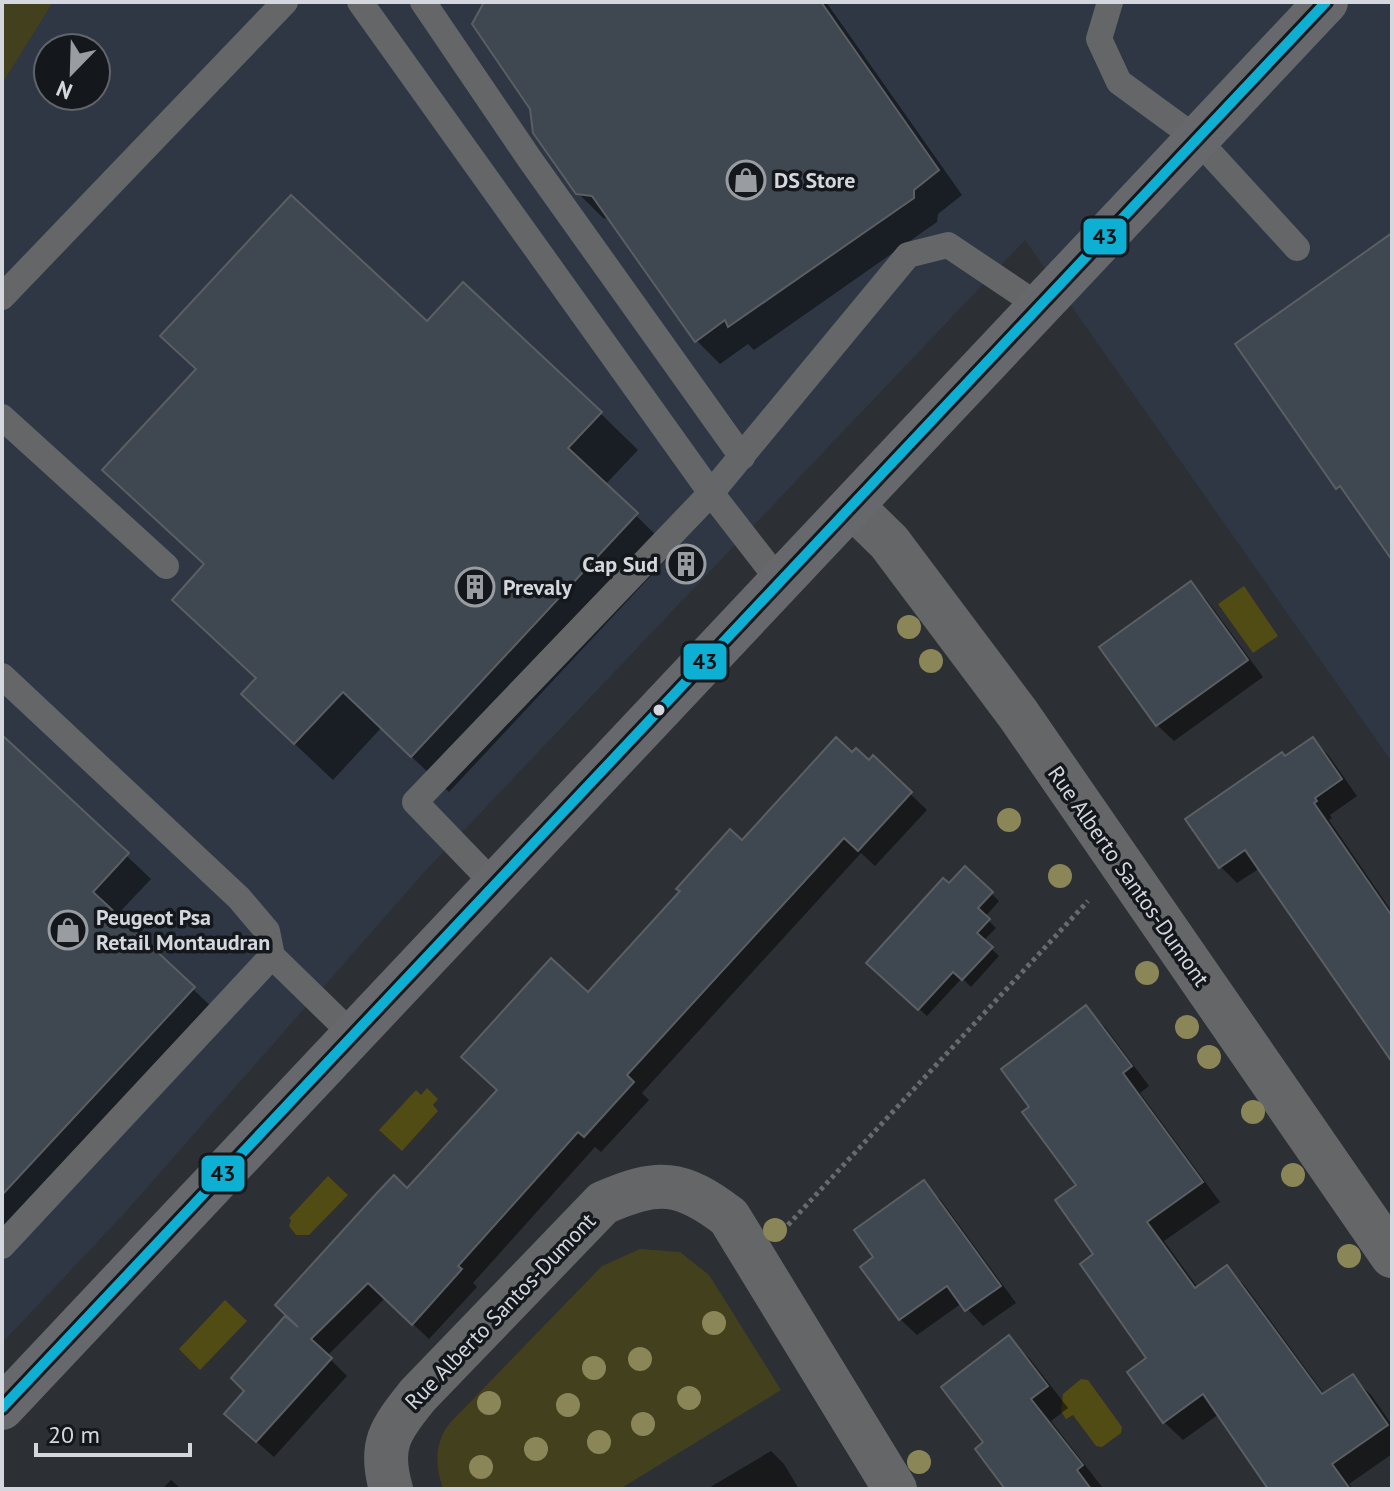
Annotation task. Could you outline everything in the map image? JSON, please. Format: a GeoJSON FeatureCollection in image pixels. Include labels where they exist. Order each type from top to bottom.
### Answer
{"type":"FeatureCollection","features":[{"type":"Feature","properties":{"kind":"main road"},"geometry":{"type":"LineString","coordinates":[[2,1408],[1326,2]]}},
{"type":"Feature","properties":{"kind":"street","name":"Rue Alberto Santos-Dumont"},"geometry":{"type":"LineString","coordinates":[[852,506],[898,554],[1018,714],[1392,1256]]}},
{"type":"Feature","properties":{"kind":"street","name":"Rue Alberto Santos-Dumont"},"geometry":{"type":"LineString","coordinates":[[391,1489],[386,1471],[386,1444],[398,1419],[418,1395],[603,1203],[637,1188],[669,1186],[701,1196],[729,1217],[895,1489]]}},
{"type":"Feature","properties":{"kind":"lane"},"geometry":{"type":"LineString","coordinates":[[2,297],[285,2]]}},
{"type":"Feature","properties":{"kind":"lane"},"geometry":{"type":"LineString","coordinates":[[360,2],[711,493],[780,582]]}},
{"type":"Feature","properties":{"kind":"lane"},"geometry":{"type":"LineString","coordinates":[[423,2],[531,161],[742,457]]}},
{"type":"Feature","properties":{"kind":"lane"},"geometry":{"type":"LineString","coordinates":[[1110,2],[1099,39],[1119,82],[1197,139],[1297,248]]}},
{"type":"Feature","properties":{"kind":"lane"},"geometry":{"type":"LineString","coordinates":[[495,885],[415,802],[711,493],[908,255],[948,245],[1039,306]]}},
{"type":"Feature","properties":{"kind":"lane"},"geometry":{"type":"LineString","coordinates":[[2,417],[166,566]]}},
{"type":"Feature","properties":{"kind":"lane"},"geometry":{"type":"LineString","coordinates":[[2,676],[239,898],[267,931],[272,956],[353,1035]]}},
{"type":"Feature","properties":{"kind":"lane"},"geometry":{"type":"LineString","coordinates":[[2,1246],[272,956]]}},
{"type":"Feature","properties":{"kind":"path"},"geometry":{"type":"LineString","coordinates":[[754,1255],[774,1241],[1121,865]]}},
{"type":"Feature","properties":{"kind":"shaded area"},"geometry":{"type":"Polygon","coordinates":[[[2,2],[53,2],[32,32],[2,84],[2,2]]]}},
{"type":"Feature","properties":{"kind":"shaded area"},"geometry":{"type":"Polygon","coordinates":[[[53,2],[1392,2],[1392,762],[1025,240],[427,869],[121,1217],[2,1343],[2,84],[32,36],[32,112],[112,112],[112,32],[34,32],[53,2]]]}},
{"type":"Feature","properties":{"kind":"shaded area"},"geometry":{"type":"Polygon","coordinates":[[[1244,586],[1278,636],[1253,653],[1218,604],[1244,586]]]}},
{"type":"Feature","properties":{"kind":"shaded area"},"geometry":{"type":"Polygon","coordinates":[[[427,1088],[438,1099],[433,1105],[438,1111],[402,1151],[379,1130],[416,1090],[421,1095],[427,1088]]]}},
{"type":"Feature","properties":{"kind":"shaded area"},"geometry":{"type":"Polygon","coordinates":[[[328,1176],[348,1195],[309,1235],[296,1235],[289,1226],[289,1218],[328,1176]]]}},
{"type":"Feature","properties":{"kind":"shaded area"},"geometry":{"type":"Polygon","coordinates":[[[640,1249],[680,1252],[709,1275],[781,1390],[620,1489],[443,1489],[438,1471],[438,1454],[441,1438],[450,1423],[602,1266],[640,1249]]]}},
{"type":"Feature","properties":{"kind":"shaded area"},"geometry":{"type":"Polygon","coordinates":[[[225,1300],[247,1321],[200,1370],[179,1349],[225,1300]]]}},
{"type":"Feature","properties":{"kind":"shaded area"},"geometry":{"type":"Polygon","coordinates":[[[1081,1379],[1088,1380],[1122,1427],[1121,1433],[1102,1447],[1096,1446],[1073,1415],[1066,1419],[1061,1411],[1063,1394],[1081,1379]]]}},
{"type":"Feature","properties":{"kind":"building","name":"DS Store"},"geometry":{"type":"Polygon","coordinates":[[[484,2],[821,2],[939,170],[914,190],[914,198],[728,327],[725,320],[695,342],[592,196],[576,194],[533,133],[530,109],[472,24],[484,2]]]}},
{"type":"Feature","properties":{"kind":"building"},"geometry":{"type":"Polygon","coordinates":[[[291,195],[427,321],[463,282],[602,412],[568,448],[638,513],[411,757],[343,692],[294,744],[241,694],[256,678],[172,600],[204,564],[102,470],[196,369],[160,336],[291,195]]]}},
{"type":"Feature","properties":{"kind":"building"},"geometry":{"type":"Polygon","coordinates":[[[1392,233],[1392,560],[1340,486],[1336,489],[1235,344],[1392,233]]]}},
{"type":"Feature","properties":{"kind":"building"},"geometry":{"type":"Polygon","coordinates":[[[1191,581],[1248,660],[1156,726],[1099,647],[1191,581]]]}},
{"type":"Feature","properties":{"kind":"building","name":"Peugeot Psa Retail Montaudran"},"geometry":{"type":"Polygon","coordinates":[[[2,735],[129,853],[93,892],[195,987],[2,1195],[2,735]]]}},
{"type":"Feature","properties":{"kind":"building"},"geometry":{"type":"Polygon","coordinates":[[[836,737],[852,752],[856,748],[869,760],[873,755],[912,792],[858,851],[844,838],[627,1075],[634,1082],[584,1137],[578,1132],[458,1266],[462,1269],[412,1325],[368,1283],[311,1339],[332,1358],[256,1442],[224,1414],[244,1391],[231,1378],[285,1316],[298,1327],[275,1305],[376,1194],[394,1175],[407,1188],[497,1090],[461,1057],[551,958],[588,992],[680,891],[676,889],[730,829],[742,840],[836,737]]]}},
{"type":"Feature","properties":{"kind":"building"},"geometry":{"type":"Polygon","coordinates":[[[1313,737],[1342,779],[1315,798],[1317,801],[1314,803],[1392,916],[1392,1062],[1245,850],[1219,868],[1185,819],[1282,752],[1285,756],[1313,737]]]}},
{"type":"Feature","properties":{"kind":"building"},"geometry":{"type":"Polygon","coordinates":[[[965,866],[993,892],[978,908],[990,919],[977,933],[993,947],[962,980],[953,972],[918,1010],[866,963],[943,878],[949,883],[965,866]]]}},
{"type":"Feature","properties":{"kind":"building"},"geometry":{"type":"Polygon","coordinates":[[[1086,1005],[1132,1066],[1123,1073],[1203,1182],[1147,1222],[1195,1288],[1227,1265],[1322,1394],[1353,1374],[1388,1425],[1332,1464],[1350,1489],[1268,1489],[1203,1394],[1163,1423],[1127,1372],[1146,1358],[1080,1264],[1093,1254],[1055,1200],[1076,1185],[1022,1112],[1029,1107],[1001,1069],[1086,1005]]]}},
{"type":"Feature","properties":{"kind":"building"},"geometry":{"type":"Polygon","coordinates":[[[924,1180],[1001,1286],[965,1311],[947,1286],[899,1320],[860,1267],[873,1257],[854,1230],[924,1180]]]}},
{"type":"Feature","properties":{"kind":"building"},"geometry":{"type":"Polygon","coordinates":[[[1009,1335],[1048,1386],[1031,1399],[1083,1465],[1077,1470],[1091,1489],[1005,1489],[975,1449],[983,1442],[941,1387],[1009,1335]]]}},
{"type":"Feature","properties":{"kind":"transit line","name":"43"},"geometry":{"type":"LineString","coordinates":[[2,1408],[1326,2]]}},
{"type":"Feature","properties":{"kind":"place","name":"DS Store"},"geometry":{"type":"Point","coordinates":[746,180]}},
{"type":"Feature","properties":{"kind":"place","name":"Cap Sud"},"geometry":{"type":"Point","coordinates":[686,564]}},
{"type":"Feature","properties":{"kind":"place","name":"Prevaly"},"geometry":{"type":"Point","coordinates":[475,587]}},
{"type":"Feature","properties":{"kind":"place","name":"Peugeot Psa Retail Montaudran"},"geometry":{"type":"Point","coordinates":[68,930]}}]}
